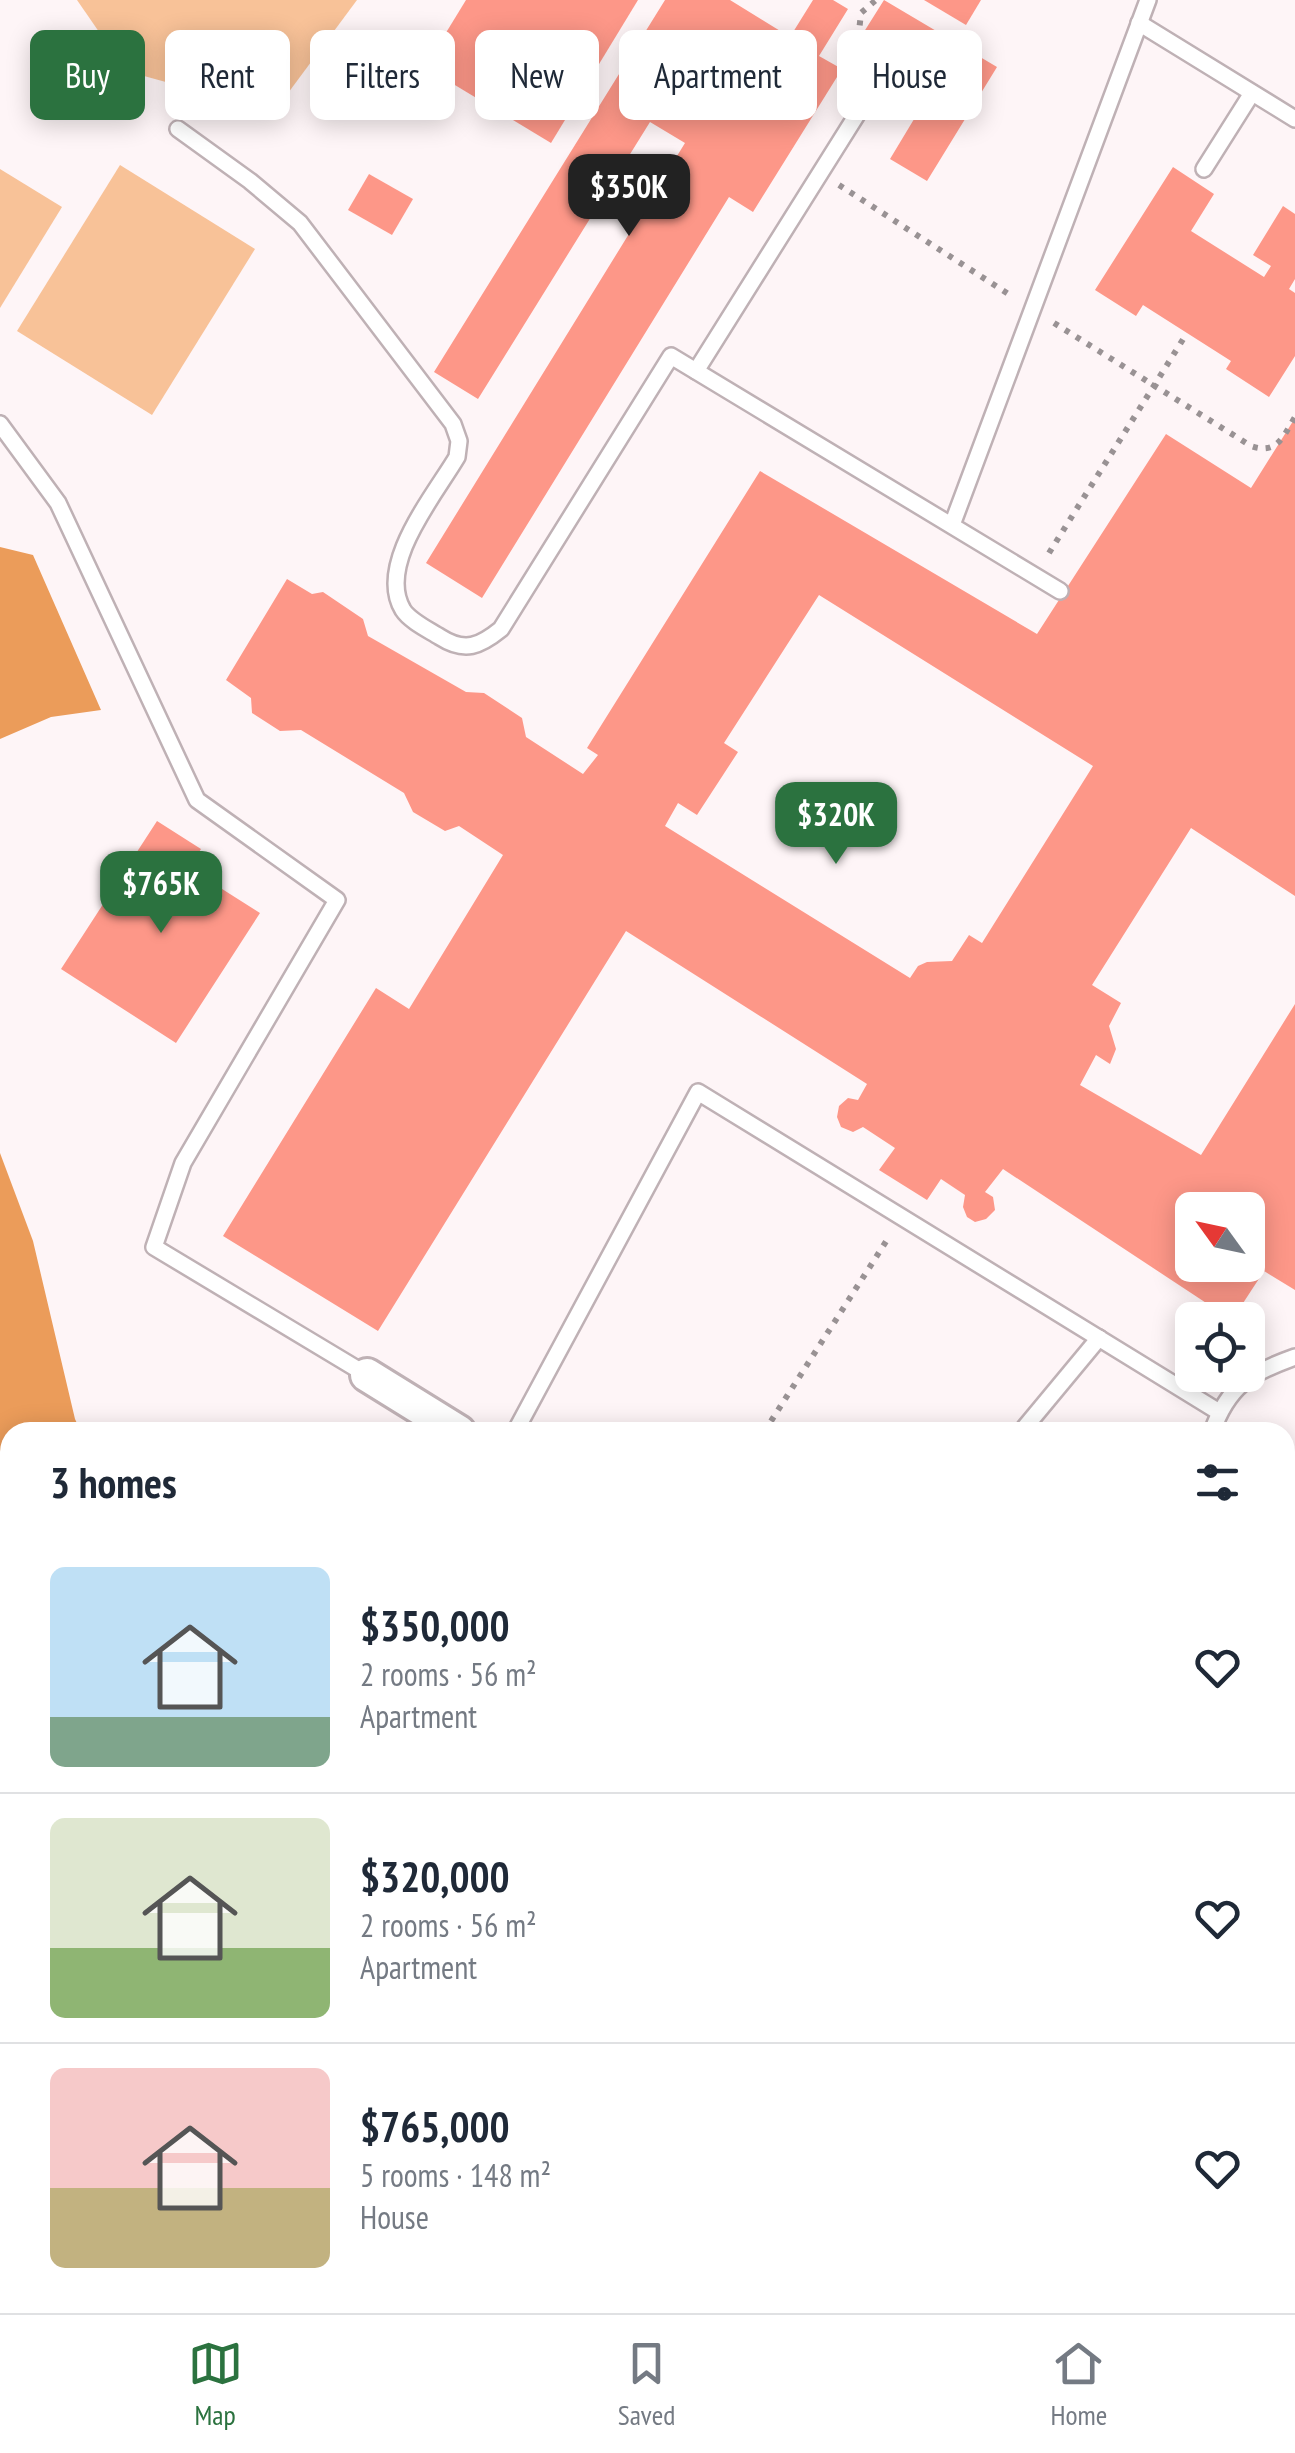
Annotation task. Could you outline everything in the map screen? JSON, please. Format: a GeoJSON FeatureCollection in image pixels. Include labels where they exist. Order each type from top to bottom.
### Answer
{"type":"FeatureCollection","features":[{"type":"Feature","properties":{"kind":"street"},"geometry":{"type":"LineString","coordinates":[[367,1375],[443,1422]]}},
{"type":"Feature","properties":{"kind":"lane"},"geometry":{"type":"LineString","coordinates":[[952,525],[1148,0]]}},
{"type":"Feature","properties":{"kind":"lane"},"geometry":{"type":"LineString","coordinates":[[1140,23],[1295,120]]}},
{"type":"Feature","properties":{"kind":"lane"},"geometry":{"type":"LineString","coordinates":[[1204,169],[1252,93]]}},
{"type":"Feature","properties":{"kind":"lane"},"geometry":{"type":"LineString","coordinates":[[696,371],[854,120]]}},
{"type":"Feature","properties":{"kind":"lane"},"geometry":{"type":"LineString","coordinates":[[178,128],[300,223],[452,424],[458,457],[398,556],[394,582],[404,611],[454,646],[480,646],[501,630],[670,356],[1060,591]]}},
{"type":"Feature","properties":{"kind":"lane"},"geometry":{"type":"LineString","coordinates":[[0,424],[58,503],[198,800],[337,900],[183,1163],[154,1247],[367,1375]]}},
{"type":"Feature","properties":{"kind":"lane"},"geometry":{"type":"LineString","coordinates":[[520,1422],[698,1092],[1219,1412]]}},
{"type":"Feature","properties":{"kind":"lane"},"geometry":{"type":"LineString","coordinates":[[1029,1422],[1098,1338]]}},
{"type":"Feature","properties":{"kind":"lane"},"geometry":{"type":"LineString","coordinates":[[1216,1422],[1231,1393],[1248,1378],[1295,1358]]}},
{"type":"Feature","properties":{"kind":"path"},"geometry":{"type":"LineString","coordinates":[[859,30],[860,13],[876,0]]}},
{"type":"Feature","properties":{"kind":"path"},"geometry":{"type":"LineString","coordinates":[[821,174],[1251,446],[1264,451],[1278,445],[1295,417]]}},
{"type":"Feature","properties":{"kind":"path"},"geometry":{"type":"LineString","coordinates":[[1035,576],[1187,333]]}},
{"type":"Feature","properties":{"kind":"path"},"geometry":{"type":"LineString","coordinates":[[770,1422],[902,1217]]}},
{"type":"Feature","properties":{"kind":"shaded area"},"geometry":{"type":"Polygon","coordinates":[[[77,0],[357,0],[335,30],[310,30],[310,63],[290,90],[290,30],[165,30],[165,82],[145,76],[145,30],[98,30],[77,0]]]}},
{"type":"Feature","properties":{"kind":"shaded area"},"geometry":{"type":"Polygon","coordinates":[[[120,165],[255,249],[152,415],[17,331],[120,165]]]}},
{"type":"Feature","properties":{"kind":"shaded area"},"geometry":{"type":"Polygon","coordinates":[[[0,169],[62,207],[0,308],[0,169]]]}},
{"type":"Feature","properties":{"kind":"shaded area"},"geometry":{"type":"Polygon","coordinates":[[[0,547],[33,555],[101,710],[51,717],[0,739],[0,547]]]}},
{"type":"Feature","properties":{"kind":"shaded area"},"geometry":{"type":"Polygon","coordinates":[[[0,1153],[33,1241],[76,1422],[0,1422],[0,1153]]]}},
{"type":"Feature","properties":{"kind":"building"},"geometry":{"type":"Polygon","coordinates":[[[466,0],[638,0],[599,64],[599,30],[475,30],[475,97],[455,85],[455,30],[448,30],[466,0]]]}},
{"type":"Feature","properties":{"kind":"building"},"geometry":{"type":"Polygon","coordinates":[[[665,0],[730,0],[779,30],[646,30],[665,0]]]}},
{"type":"Feature","properties":{"kind":"building"},"geometry":{"type":"Polygon","coordinates":[[[813,0],[833,0],[848,9],[819,56],[837,66],[837,77],[817,109],[817,30],[794,30],[813,0]]]}},
{"type":"Feature","properties":{"kind":"building"},"geometry":{"type":"Polygon","coordinates":[[[884,0],[935,30],[865,30],[884,0]]]}},
{"type":"Feature","properties":{"kind":"building"},"geometry":{"type":"Polygon","coordinates":[[[924,0],[981,0],[966,25],[924,0]]]}},
{"type":"Feature","properties":{"kind":"building"},"geometry":{"type":"Polygon","coordinates":[[[982,58],[997,67],[982,91],[982,58]]]}},
{"type":"Feature","properties":{"kind":"building"},"geometry":{"type":"Polygon","coordinates":[[[619,74],[619,120],[810,120],[753,212],[729,197],[482,598],[426,563],[685,143],[650,122],[478,399],[434,372],[590,120],[599,120],[599,106],[619,74]]]}},
{"type":"Feature","properties":{"kind":"building"},"geometry":{"type":"Polygon","coordinates":[[[513,120],[565,120],[551,143],[513,120]]]}},
{"type":"Feature","properties":{"kind":"building"},"geometry":{"type":"Polygon","coordinates":[[[914,120],[964,120],[927,181],[890,159],[914,120]]]}},
{"type":"Feature","properties":{"kind":"building"},"geometry":{"type":"Polygon","coordinates":[[[1173,167],[1214,194],[1191,231],[1264,277],[1271,266],[1253,255],[1283,206],[1295,214],[1295,279],[1289,289],[1295,293],[1295,356],[1269,397],[1226,369],[1231,361],[1143,305],[1136,316],[1095,290],[1173,167]]]}},
{"type":"Feature","properties":{"kind":"building"},"geometry":{"type":"Polygon","coordinates":[[[369,174],[413,199],[392,235],[348,210],[369,174]]]}},
{"type":"Feature","properties":{"kind":"building"},"geometry":{"type":"Polygon","coordinates":[[[1295,418],[1295,896],[1191,828],[1092,985],[1121,1003],[1109,1026],[1116,1049],[1110,1064],[1096,1055],[1080,1085],[1201,1155],[1295,1004],[1295,1290],[1265,1272],[1265,1192],[1175,1192],[1175,1282],[1257,1282],[1244,1302],[1205,1302],[1003,1169],[985,1192],[993,1197],[995,1210],[986,1219],[975,1222],[967,1217],[963,1207],[965,1195],[941,1179],[927,1200],[879,1170],[895,1148],[863,1127],[853,1132],[841,1127],[837,1117],[839,1106],[848,1098],[858,1100],[867,1084],[626,931],[378,1331],[223,1236],[376,988],[409,1009],[503,855],[459,826],[445,831],[413,812],[404,793],[301,730],[280,731],[252,713],[251,698],[226,680],[287,579],[312,594],[323,592],[363,619],[368,636],[466,692],[484,693],[522,718],[526,737],[583,774],[598,755],[587,748],[760,471],[1037,634],[1166,434],[1251,488],[1295,418]],[[819,595],[724,743],[738,752],[697,815],[678,803],[665,826],[910,978],[918,966],[927,962],[952,961],[969,935],[982,943],[1093,766],[819,595]]]}},
{"type":"Feature","properties":{"kind":"building"},"geometry":{"type":"Polygon","coordinates":[[[157,821],[201,849],[189,868],[260,913],[176,1043],[61,969],[157,821]]]}}]}
